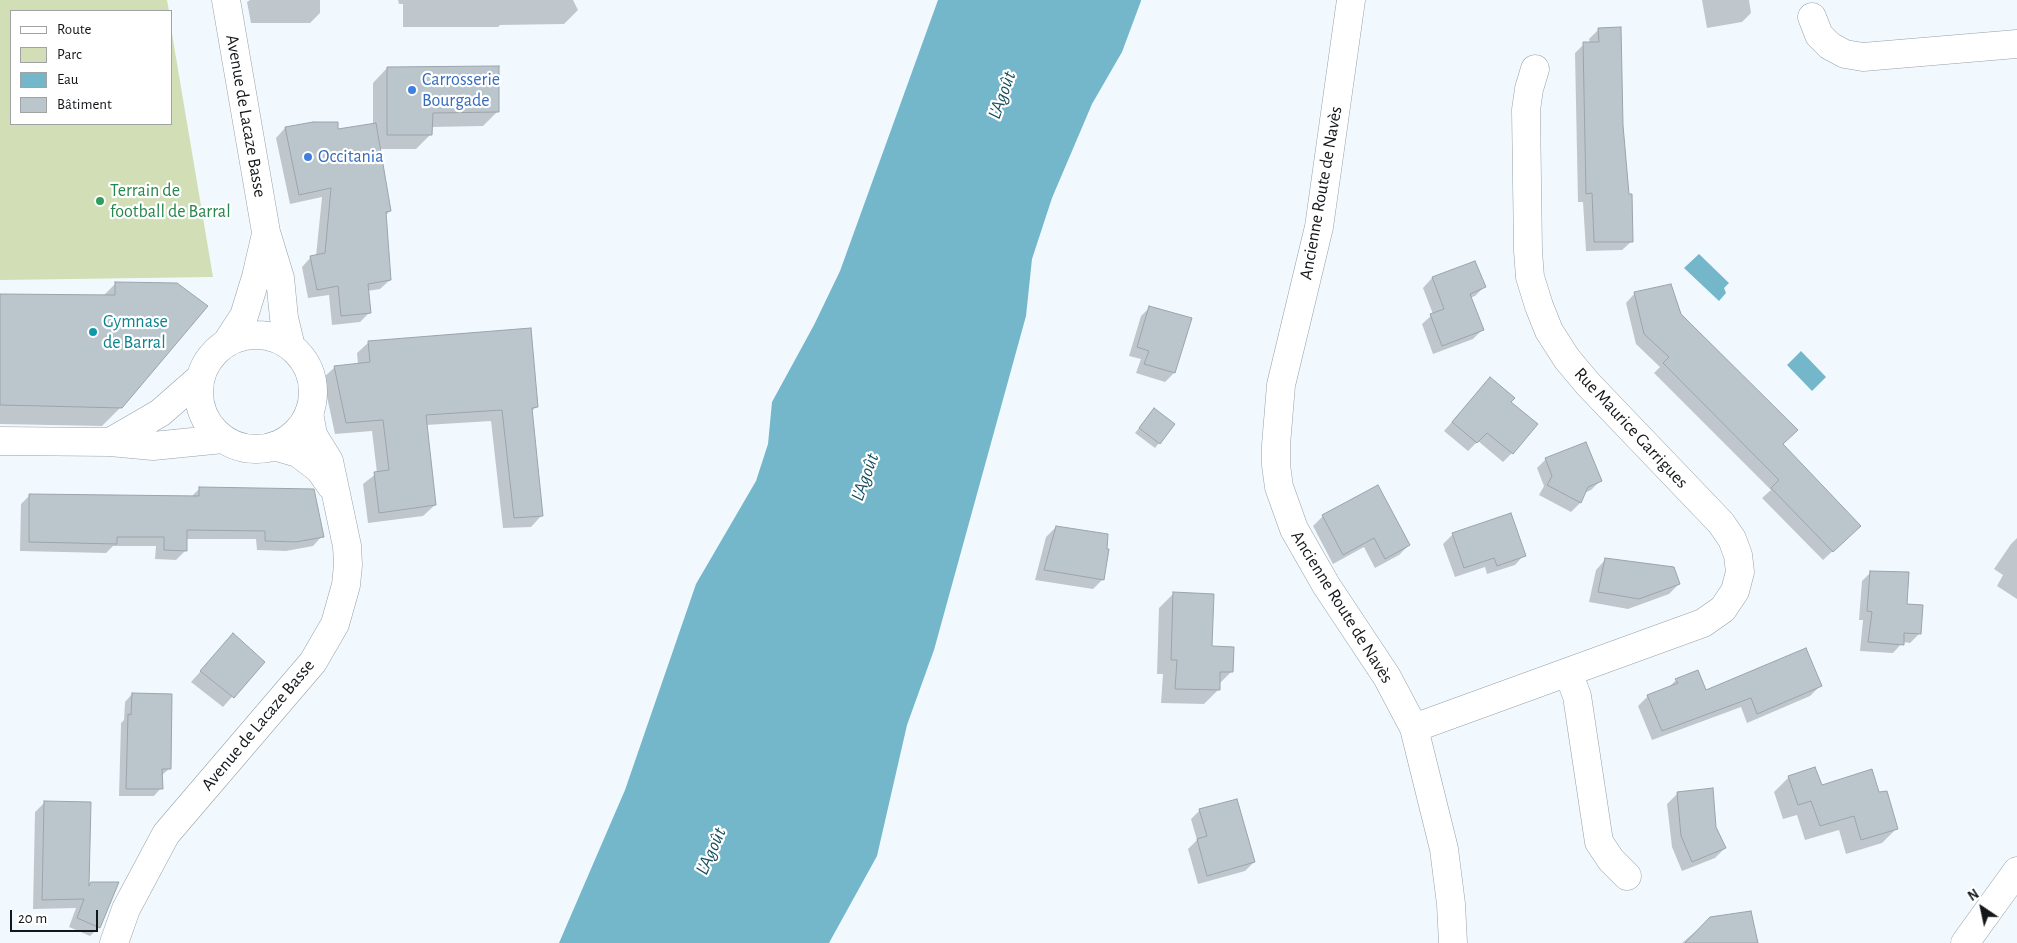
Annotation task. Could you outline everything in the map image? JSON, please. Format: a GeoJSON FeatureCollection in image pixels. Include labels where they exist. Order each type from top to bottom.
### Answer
{"type":"FeatureCollection","features":[{"type":"Feature","properties":{"kind":"street","name":"Avenue de Lacaze Basse"},"geometry":{"type":"LineString","coordinates":[[226,0],[266,232],[280,278],[284,318],[292,347]]}},
{"type":"Feature","properties":{"kind":"street","name":"Ancienne Route de Navès"},"geometry":{"type":"LineString","coordinates":[[1351,0],[1319,227],[1281,385],[1276,445],[1279,487],[1294,529],[1326,585],[1387,677],[1414,728],[1444,849],[1451,904],[1453,943]]}},
{"type":"Feature","properties":{"kind":"street"},"geometry":{"type":"LineString","coordinates":[[1812,18],[1819,35],[1830,46],[1845,54],[1863,57],[2017,44]]}},
{"type":"Feature","properties":{"kind":"street","name":"Rue Maurice Garrigues"},"geometry":{"type":"LineString","coordinates":[[1414,728],[1703,624],[1723,608],[1735,591],[1740,572],[1738,555],[1732,539],[1721,523],[1583,378],[1567,359],[1549,331],[1530,277],[1528,251],[1526,110],[1529,89],[1535,69]]}},
{"type":"Feature","properties":{"kind":"street"},"geometry":{"type":"LineString","coordinates":[[227,342],[243,336],[260,334],[277,338],[292,347],[304,360],[311,377],[313,395],[309,413],[301,427],[289,439],[274,446],[257,449],[239,447],[224,439],[213,430],[200,406],[198,392],[200,378],[210,358],[227,342],[244,316],[256,277],[266,232]]}},
{"type":"Feature","properties":{"kind":"street"},"geometry":{"type":"LineString","coordinates":[[110,442],[160,413],[200,378]]}},
{"type":"Feature","properties":{"kind":"street","name":"Avenue de Lacaze Basse"},"geometry":{"type":"LineString","coordinates":[[114,943],[126,909],[166,834],[308,668],[335,624],[346,585],[348,566],[342,518],[329,461],[313,435],[309,413]]}},
{"type":"Feature","properties":{"kind":"street"},"geometry":{"type":"LineString","coordinates":[[0,441],[110,442],[153,446],[224,439]]}},
{"type":"Feature","properties":{"kind":"street","name":"Avenue de Lacaze Basse"},"geometry":{"type":"LineString","coordinates":[[274,446],[298,453],[319,469],[335,491]]}},
{"type":"Feature","properties":{"kind":"street"},"geometry":{"type":"LineString","coordinates":[[1568,672],[1577,696],[1599,842],[1611,860],[1628,876]]}},
{"type":"Feature","properties":{"kind":"street"},"geometry":{"type":"LineString","coordinates":[[1965,943],[2017,871]]}},
{"type":"Feature","properties":{"kind":"green space","name":"Terrain de football de Barral"},"geometry":{"type":"Polygon","coordinates":[[[0,0],[167,0],[169,10],[10,10],[10,125],[172,125],[172,34],[213,277],[0,280],[0,0]]]}},
{"type":"Feature","properties":{"kind":"water","name":"L'Agoût"},"geometry":{"type":"Polygon","coordinates":[[[938,0],[1141,1],[1122,52],[1092,104],[1052,198],[1032,259],[1026,316],[934,650],[907,725],[877,856],[829,943],[559,943],[625,790],[696,584],[756,481],[768,444],[772,402],[814,325],[840,271],[938,0]]]}},
{"type":"Feature","properties":{"kind":"water"},"geometry":{"type":"Polygon","coordinates":[[[1699,254],[1729,283],[1724,288],[1726,293],[1719,301],[1684,268],[1699,254]]]}},
{"type":"Feature","properties":{"kind":"water"},"geometry":{"type":"Polygon","coordinates":[[[1801,351],[1826,377],[1812,391],[1787,365],[1801,351]]]}},
{"type":"Feature","properties":{"kind":"building"},"geometry":{"type":"Polygon","coordinates":[[[1621,27],[1623,125],[1629,194],[1632,194],[1633,242],[1594,242],[1592,193],[1586,194],[1583,42],[1599,42],[1598,28],[1621,27]]]}},
{"type":"Feature","properties":{"kind":"building"},"geometry":{"type":"Polygon","coordinates":[[[499,66],[499,112],[433,113],[432,135],[387,135],[387,67],[499,66]]]}},
{"type":"Feature","properties":{"kind":"building"},"geometry":{"type":"Polygon","coordinates":[[[313,122],[338,122],[338,129],[376,123],[391,211],[386,212],[391,280],[368,284],[371,313],[341,316],[338,286],[317,290],[310,256],[325,253],[331,188],[299,195],[285,127],[313,122]]]}},
{"type":"Feature","properties":{"kind":"building"},"geometry":{"type":"Polygon","coordinates":[[[1475,261],[1486,287],[1470,294],[1484,330],[1442,346],[1430,314],[1444,309],[1432,277],[1475,261]]]}},
{"type":"Feature","properties":{"kind":"building","name":"Gymnase de Barral"},"geometry":{"type":"Polygon","coordinates":[[[115,282],[177,283],[208,306],[122,408],[0,405],[0,294],[115,295],[115,282]]]}},
{"type":"Feature","properties":{"kind":"building"},"geometry":{"type":"Polygon","coordinates":[[[1671,284],[1681,314],[1798,430],[1783,444],[1861,526],[1833,552],[1771,488],[1779,480],[1663,363],[1669,357],[1644,334],[1634,292],[1671,284]]]}},
{"type":"Feature","properties":{"kind":"building"},"geometry":{"type":"Polygon","coordinates":[[[1149,306],[1192,318],[1175,373],[1144,364],[1149,351],[1137,347],[1149,306]]]}},
{"type":"Feature","properties":{"kind":"building"},"geometry":{"type":"Polygon","coordinates":[[[531,328],[538,407],[532,408],[543,516],[514,518],[502,410],[426,415],[436,505],[379,513],[374,472],[389,470],[383,420],[346,423],[334,366],[370,362],[368,341],[531,328]]]}},
{"type":"Feature","properties":{"kind":"building"},"geometry":{"type":"Polygon","coordinates":[[[1490,377],[1515,398],[1511,402],[1538,424],[1513,454],[1487,433],[1477,443],[1452,422],[1490,377]]]}},
{"type":"Feature","properties":{"kind":"building"},"geometry":{"type":"Polygon","coordinates":[[[1154,408],[1175,424],[1160,444],[1139,428],[1154,408]]]}},
{"type":"Feature","properties":{"kind":"building"},"geometry":{"type":"Polygon","coordinates":[[[1586,442],[1602,481],[1588,487],[1581,503],[1547,485],[1552,476],[1545,458],[1586,442]]]}},
{"type":"Feature","properties":{"kind":"building"},"geometry":{"type":"Polygon","coordinates":[[[1378,485],[1410,545],[1385,559],[1374,538],[1343,555],[1322,515],[1378,485]]]}},
{"type":"Feature","properties":{"kind":"building"},"geometry":{"type":"Polygon","coordinates":[[[199,487],[314,489],[324,537],[296,542],[265,541],[265,531],[187,530],[187,551],[164,550],[164,537],[117,537],[117,544],[29,542],[29,494],[199,496],[199,487]]]}},
{"type":"Feature","properties":{"kind":"building"},"geometry":{"type":"Polygon","coordinates":[[[1511,513],[1526,556],[1497,566],[1494,558],[1464,568],[1452,533],[1511,513]]]}},
{"type":"Feature","properties":{"kind":"building"},"geometry":{"type":"Polygon","coordinates":[[[1056,526],[1108,534],[1107,549],[1109,549],[1104,580],[1044,570],[1056,526]]]}},
{"type":"Feature","properties":{"kind":"building"},"geometry":{"type":"Polygon","coordinates":[[[1605,558],[1674,567],[1680,584],[1639,599],[1598,592],[1605,558]]]}},
{"type":"Feature","properties":{"kind":"building"},"geometry":{"type":"Polygon","coordinates":[[[1870,571],[1909,572],[1907,604],[1923,605],[1921,634],[1904,633],[1904,645],[1868,642],[1872,612],[1867,611],[1870,571]]]}},
{"type":"Feature","properties":{"kind":"building"},"geometry":{"type":"Polygon","coordinates":[[[1173,592],[1214,594],[1212,646],[1234,647],[1233,672],[1220,672],[1220,690],[1175,689],[1177,660],[1171,660],[1173,592]]]}},
{"type":"Feature","properties":{"kind":"building"},"geometry":{"type":"Polygon","coordinates":[[[233,633],[265,662],[234,698],[200,671],[233,633]]]}},
{"type":"Feature","properties":{"kind":"building"},"geometry":{"type":"Polygon","coordinates":[[[1806,648],[1822,686],[1757,714],[1751,698],[1662,731],[1647,695],[1678,683],[1675,679],[1698,670],[1706,690],[1806,648]]]}},
{"type":"Feature","properties":{"kind":"building"},"geometry":{"type":"Polygon","coordinates":[[[132,693],[172,694],[171,769],[162,769],[163,789],[126,789],[128,714],[131,715],[132,693]]]}},
{"type":"Feature","properties":{"kind":"building"},"geometry":{"type":"Polygon","coordinates":[[[1815,767],[1822,785],[1872,769],[1879,792],[1887,791],[1898,829],[1861,840],[1854,816],[1820,826],[1811,801],[1798,805],[1788,776],[1815,767]]]}},
{"type":"Feature","properties":{"kind":"building"},"geometry":{"type":"Polygon","coordinates":[[[1713,788],[1716,827],[1726,848],[1692,862],[1681,836],[1677,792],[1713,788]]]}},
{"type":"Feature","properties":{"kind":"building"},"geometry":{"type":"Polygon","coordinates":[[[1237,799],[1255,862],[1207,876],[1197,839],[1207,836],[1199,809],[1237,799]]]}},
{"type":"Feature","properties":{"kind":"building"},"geometry":{"type":"Polygon","coordinates":[[[44,801],[91,802],[89,886],[91,882],[119,882],[100,928],[77,918],[84,899],[42,900],[44,801]]]}},
{"type":"Feature","properties":{"kind":"building"},"geometry":{"type":"Polygon","coordinates":[[[1751,911],[1758,943],[1685,943],[1710,917],[1751,911]]]}},
{"type":"Feature","properties":{"kind":"place","name":"Carrosserie Bourgade"},"geometry":{"type":"Point","coordinates":[412,90]}},
{"type":"Feature","properties":{"kind":"place","name":"Occitania"},"geometry":{"type":"Point","coordinates":[308,157]}},
{"type":"Feature","properties":{"kind":"place","name":"Terrain de football de Barral"},"geometry":{"type":"Point","coordinates":[100,201]}},
{"type":"Feature","properties":{"kind":"place","name":"Gymnase de Barral"},"geometry":{"type":"Point","coordinates":[93,332]}}]}
